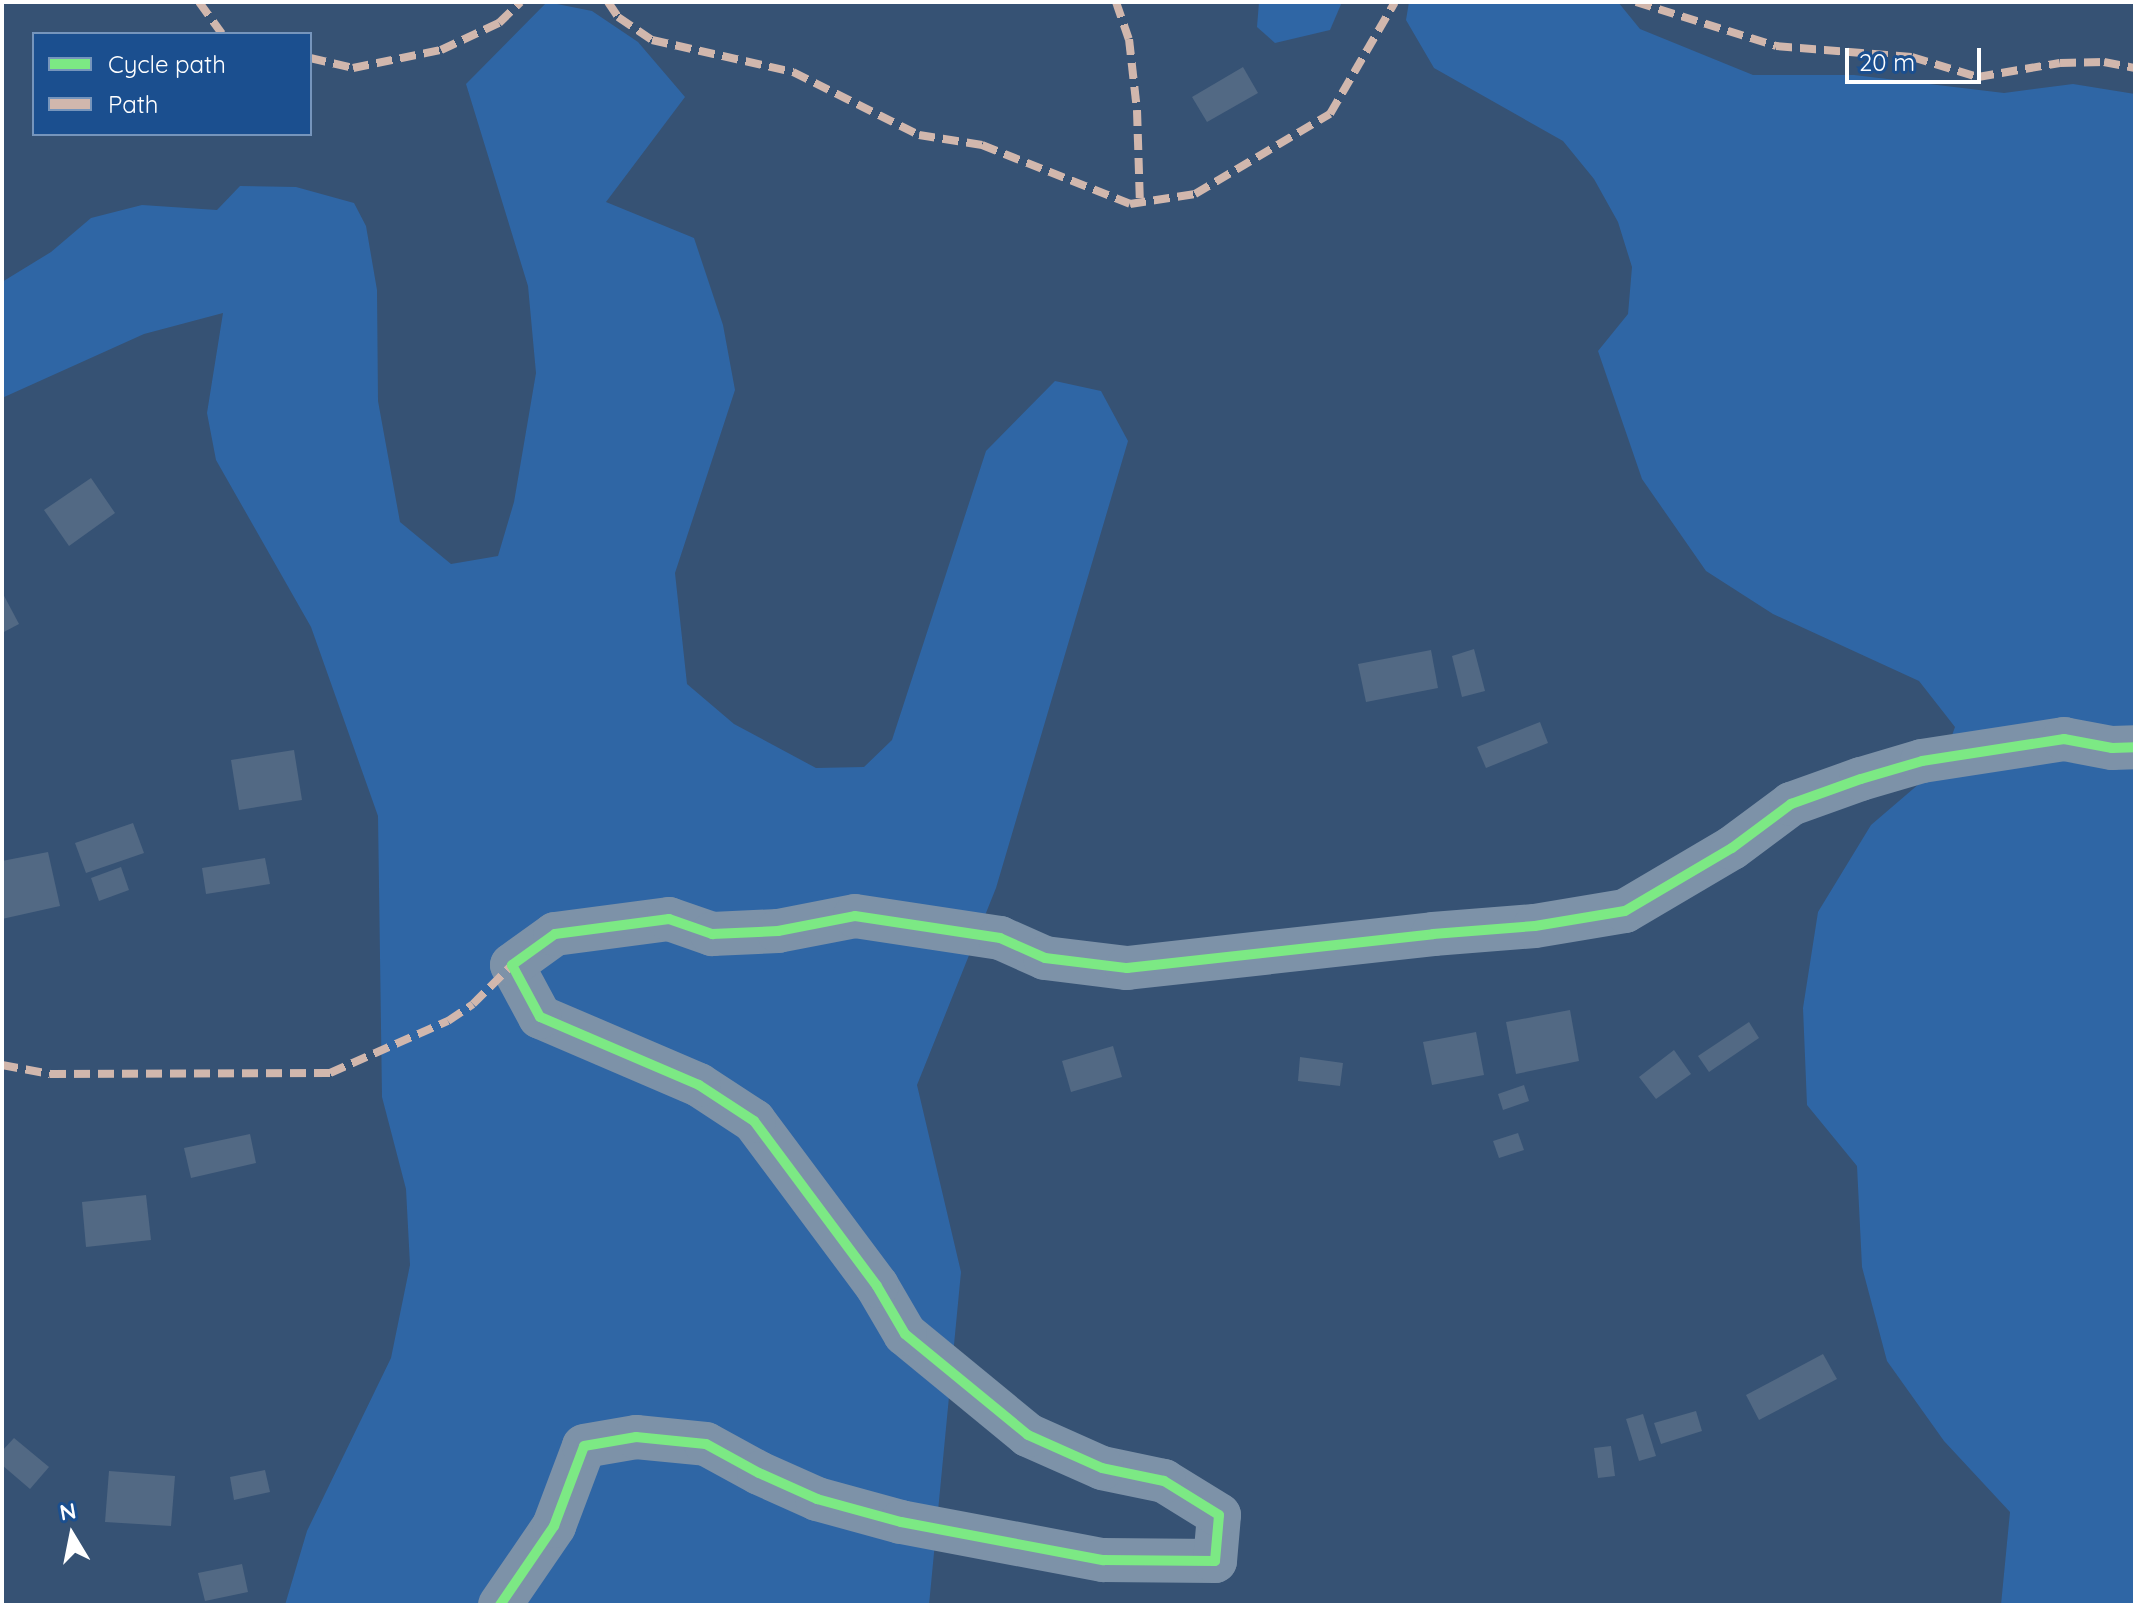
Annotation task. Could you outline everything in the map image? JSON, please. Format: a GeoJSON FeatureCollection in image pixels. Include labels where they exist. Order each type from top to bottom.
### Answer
{"type":"FeatureCollection","features":[{"type":"Feature","properties":{"kind":"street"},"geometry":{"type":"LineString","coordinates":[[500,1605],[554,1526],[584,1446],[636,1437],[706,1444],[817,1499],[901,1522],[1103,1560],[1215,1561],[1219,1515],[1164,1481],[1102,1468],[1028,1435],[905,1334],[877,1286],[754,1121],[699,1085],[540,1017],[512,965],[555,934],[669,919],[712,934],[778,931],[855,916],[1000,938],[1045,958],[1127,968],[1433,934],[1535,926],[1625,911],[1732,848],[1791,804],[1861,779],[1922,761],[2064,739],[2112,748],[2135,747]]}},
{"type":"Feature","properties":{"kind":"shaded area"},"geometry":{"type":"Polygon","coordinates":[[[547,2],[592,11],[638,42],[685,97],[606,202],[694,238],[723,325],[735,390],[675,573],[687,684],[734,724],[816,768],[864,767],[892,740],[986,451],[1055,381],[1101,391],[1128,441],[996,888],[917,1085],[961,1272],[929,1605],[285,1605],[307,1531],[391,1358],[410,1265],[406,1189],[382,1097],[378,816],[311,627],[216,460],[207,413],[223,313],[144,334],[2,398],[2,282],[51,252],[91,218],[142,205],[217,210],[240,186],[296,187],[354,203],[366,226],[377,290],[378,401],[400,522],[451,564],[498,556],[514,502],[536,373],[528,286],[466,84],[547,2]]]}},
{"type":"Feature","properties":{"kind":"shaded area"},"geometry":{"type":"Polygon","coordinates":[[[1259,2],[1342,2],[1330,30],[1275,43],[1257,27],[1259,2]]]}},
{"type":"Feature","properties":{"kind":"shaded area"},"geometry":{"type":"Polygon","coordinates":[[[1409,2],[1618,2],[1640,29],[1753,75],[1854,75],[2004,93],[2073,84],[2135,94],[2135,1605],[2001,1605],[2010,1512],[1944,1441],[1887,1361],[1862,1267],[1857,1166],[1807,1105],[1803,1008],[1818,912],[1871,825],[1941,765],[1955,727],[1919,681],[1773,614],[1706,571],[1642,479],[1598,351],[1628,314],[1632,267],[1618,222],[1594,179],[1563,141],[1434,68],[1406,20],[1409,2]]]}},
{"type":"Feature","properties":{"kind":"building"},"geometry":{"type":"Polygon","coordinates":[[[1243,67],[1258,93],[1207,122],[1192,97],[1243,67]]]}},
{"type":"Feature","properties":{"kind":"building"},"geometry":{"type":"Polygon","coordinates":[[[91,478],[115,513],[69,546],[44,510],[91,478]]]}},
{"type":"Feature","properties":{"kind":"building"},"geometry":{"type":"Polygon","coordinates":[[[2,592],[19,624],[2,633],[2,592]]]}},
{"type":"Feature","properties":{"kind":"building"},"geometry":{"type":"Polygon","coordinates":[[[1474,649],[1485,691],[1462,697],[1452,656],[1474,649]]]}},
{"type":"Feature","properties":{"kind":"building"},"geometry":{"type":"Polygon","coordinates":[[[1431,650],[1438,688],[1366,702],[1358,664],[1431,650]]]}},
{"type":"Feature","properties":{"kind":"building"},"geometry":{"type":"Polygon","coordinates":[[[1540,722],[1548,743],[1486,768],[1477,747],[1540,722]]]}},
{"type":"Feature","properties":{"kind":"building"},"geometry":{"type":"Polygon","coordinates":[[[294,750],[302,800],[239,810],[231,760],[294,750]]]}},
{"type":"Feature","properties":{"kind":"building"},"geometry":{"type":"Polygon","coordinates":[[[133,823],[144,853],[86,873],[75,843],[133,823]]]}},
{"type":"Feature","properties":{"kind":"building"},"geometry":{"type":"Polygon","coordinates":[[[48,852],[60,906],[2,919],[2,861],[48,852]]]}},
{"type":"Feature","properties":{"kind":"building"},"geometry":{"type":"Polygon","coordinates":[[[265,858],[270,884],[206,894],[202,868],[265,858]]]}},
{"type":"Feature","properties":{"kind":"building"},"geometry":{"type":"Polygon","coordinates":[[[121,867],[129,890],[99,901],[91,878],[121,867]]]}},
{"type":"Feature","properties":{"kind":"building"},"geometry":{"type":"Polygon","coordinates":[[[1570,1010],[1579,1061],[1516,1074],[1506,1022],[1570,1010]]]}},
{"type":"Feature","properties":{"kind":"building"},"geometry":{"type":"Polygon","coordinates":[[[1749,1022],[1759,1038],[1709,1072],[1698,1056],[1749,1022]]]}},
{"type":"Feature","properties":{"kind":"building"},"geometry":{"type":"Polygon","coordinates":[[[1476,1032],[1484,1075],[1432,1085],[1423,1042],[1476,1032]]]}},
{"type":"Feature","properties":{"kind":"building"},"geometry":{"type":"Polygon","coordinates":[[[1113,1046],[1122,1077],[1071,1092],[1062,1061],[1113,1046]]]}},
{"type":"Feature","properties":{"kind":"building"},"geometry":{"type":"Polygon","coordinates":[[[1674,1050],[1691,1074],[1656,1099],[1639,1077],[1674,1050]]]}},
{"type":"Feature","properties":{"kind":"building"},"geometry":{"type":"Polygon","coordinates":[[[1300,1057],[1343,1063],[1340,1086],[1298,1081],[1300,1057]]]}},
{"type":"Feature","properties":{"kind":"building"},"geometry":{"type":"Polygon","coordinates":[[[1524,1085],[1529,1101],[1503,1110],[1498,1094],[1524,1085]]]}},
{"type":"Feature","properties":{"kind":"building"},"geometry":{"type":"Polygon","coordinates":[[[1518,1133],[1524,1150],[1499,1158],[1493,1141],[1518,1133]]]}},
{"type":"Feature","properties":{"kind":"building"},"geometry":{"type":"Polygon","coordinates":[[[250,1134],[256,1163],[191,1178],[184,1148],[250,1134]]]}},
{"type":"Feature","properties":{"kind":"building"},"geometry":{"type":"Polygon","coordinates":[[[146,1195],[151,1240],[86,1247],[82,1202],[146,1195]]]}},
{"type":"Feature","properties":{"kind":"building"},"geometry":{"type":"Polygon","coordinates":[[[1823,1354],[1837,1379],[1759,1420],[1746,1395],[1823,1354]]]}},
{"type":"Feature","properties":{"kind":"building"},"geometry":{"type":"Polygon","coordinates":[[[1696,1411],[1702,1431],[1661,1444],[1654,1423],[1696,1411]]]}},
{"type":"Feature","properties":{"kind":"building"},"geometry":{"type":"Polygon","coordinates":[[[1643,1414],[1656,1456],[1639,1461],[1626,1419],[1643,1414]]]}},
{"type":"Feature","properties":{"kind":"building"},"geometry":{"type":"Polygon","coordinates":[[[14,1438],[49,1467],[30,1489],[2,1465],[2,1451],[14,1438]]]}},
{"type":"Feature","properties":{"kind":"building"},"geometry":{"type":"Polygon","coordinates":[[[1611,1446],[1615,1476],[1598,1478],[1594,1448],[1611,1446]]]}},
{"type":"Feature","properties":{"kind":"building"},"geometry":{"type":"Polygon","coordinates":[[[265,1470],[270,1492],[234,1500],[230,1477],[265,1470]]]}},
{"type":"Feature","properties":{"kind":"building"},"geometry":{"type":"Polygon","coordinates":[[[109,1471],[175,1476],[171,1526],[105,1522],[109,1471]]]}},
{"type":"Feature","properties":{"kind":"building"},"geometry":{"type":"Polygon","coordinates":[[[242,1564],[248,1592],[205,1601],[198,1573],[242,1564]]]}},
{"type":"Feature","properties":{"kind":"marked path"},"geometry":{"type":"LineString","coordinates":[[199,2],[221,32]]}},
{"type":"Feature","properties":{"kind":"marked path"},"geometry":{"type":"LineString","coordinates":[[312,58],[353,68],[441,50],[499,23],[521,2]]}},
{"type":"Feature","properties":{"kind":"marked path"},"geometry":{"type":"LineString","coordinates":[[608,2],[618,17],[652,40],[793,72],[919,135],[982,145],[1130,204],[1195,194],[1330,114],[1395,2]]}},
{"type":"Feature","properties":{"kind":"marked path"},"geometry":{"type":"LineString","coordinates":[[1116,2],[1129,39],[1137,110],[1140,204]]}},
{"type":"Feature","properties":{"kind":"marked path"},"geometry":{"type":"LineString","coordinates":[[1636,2],[1776,46],[1912,57],[1978,77],[2060,63],[2104,62],[2135,68]]}},
{"type":"Feature","properties":{"kind":"marked path"},"geometry":{"type":"LineString","coordinates":[[2,1065],[50,1074],[330,1073],[448,1021],[473,1004],[512,965]]}},
{"type":"Feature","properties":{"kind":"cycle path"},"geometry":{"type":"LineString","coordinates":[[500,1605],[554,1526],[584,1446],[636,1437],[706,1444],[759,1473],[817,1499],[901,1522],[1103,1560],[1215,1561],[1219,1515],[1164,1481],[1102,1468],[1028,1435],[905,1334],[877,1286],[754,1121],[699,1085],[540,1017],[512,965],[555,934],[669,919],[712,934],[778,931],[855,916],[1000,938],[1045,958],[1127,968],[1433,934],[1535,926],[1625,911],[1732,848],[1791,804],[1861,779],[1922,761],[2064,739],[2112,748],[2135,747]]}}]}
